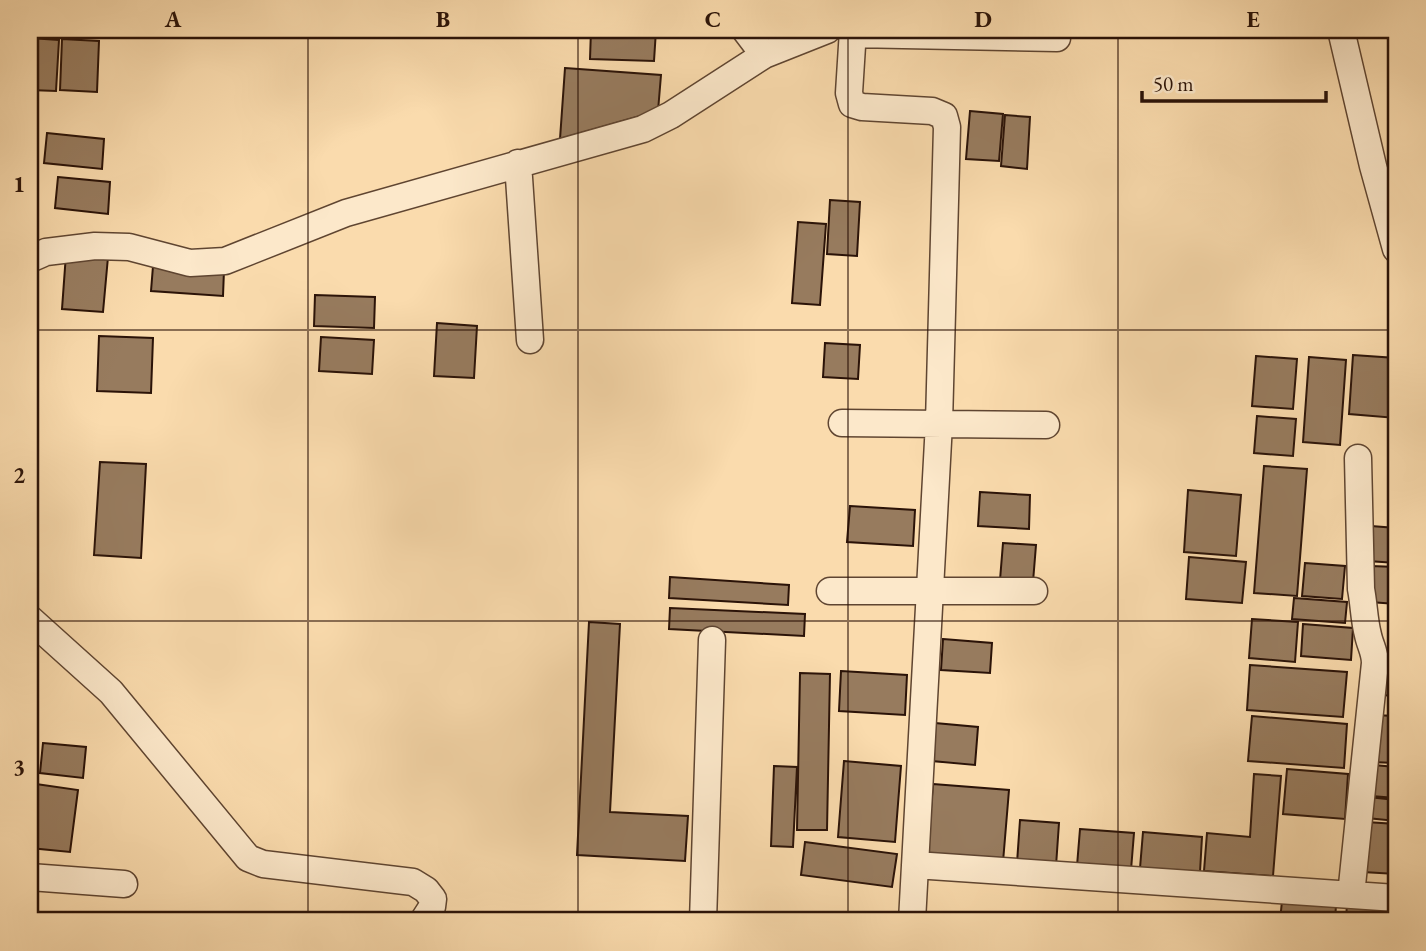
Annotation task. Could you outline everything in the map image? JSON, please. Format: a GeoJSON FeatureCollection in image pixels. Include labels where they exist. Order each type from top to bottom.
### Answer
{"type":"FeatureCollection","features":[{"type":"Feature","properties":{"kind":"street"},"geometry":{"type":"LineString","coordinates":[[745,30],[764,55]]}},
{"type":"Feature","properties":{"kind":"street"},"geometry":{"type":"LineString","coordinates":[[1341,30],[1396,249]]}},
{"type":"Feature","properties":{"kind":"street"},"geometry":{"type":"LineString","coordinates":[[844,31],[852,104],[862,107],[932,111],[944,116],[947,127],[939,423],[912,921]]}},
{"type":"Feature","properties":{"kind":"street"},"geometry":{"type":"LineString","coordinates":[[30,259],[46,252],[96,246],[129,247],[190,263],[225,261],[346,213],[643,128],[671,115],[764,55],[844,31],[1057,38]]}},
{"type":"Feature","properties":{"kind":"street"},"geometry":{"type":"LineString","coordinates":[[518,163],[530,340]]}},
{"type":"Feature","properties":{"kind":"street"},"geometry":{"type":"LineString","coordinates":[[842,423],[1046,425]]}},
{"type":"Feature","properties":{"kind":"street"},"geometry":{"type":"LineString","coordinates":[[1351,895],[1375,676],[1375,655],[1367,632],[1361,589],[1358,458]]}},
{"type":"Feature","properties":{"kind":"street"},"geometry":{"type":"LineString","coordinates":[[830,591],[1034,591]]}},
{"type":"Feature","properties":{"kind":"street"},"geometry":{"type":"LineString","coordinates":[[30,619],[111,692],[248,858],[263,864],[413,882],[426,890],[433,899],[432,907],[424,921]]}},
{"type":"Feature","properties":{"kind":"street"},"geometry":{"type":"LineString","coordinates":[[704,921],[712,640]]}},
{"type":"Feature","properties":{"kind":"street"},"geometry":{"type":"LineString","coordinates":[[915,864],[1396,898]]}},
{"type":"Feature","properties":{"kind":"street"},"geometry":{"type":"LineString","coordinates":[[30,877],[124,884]]}},
{"type":"Feature","properties":{"kind":"building"},"geometry":{"type":"Polygon","coordinates":[[[591,30],[656,30],[654,61],[590,59],[591,30]]]}},
{"type":"Feature","properties":{"kind":"building"},"geometry":{"type":"Polygon","coordinates":[[[30,38],[59,40],[56,91],[30,90],[30,38]]]}},
{"type":"Feature","properties":{"kind":"building"},"geometry":{"type":"Polygon","coordinates":[[[62,39],[99,41],[97,92],[60,90],[62,39]]]}},
{"type":"Feature","properties":{"kind":"building"},"geometry":{"type":"Polygon","coordinates":[[[565,68],[661,75],[658,111],[560,139],[565,68]]]}},
{"type":"Feature","properties":{"kind":"building"},"geometry":{"type":"Polygon","coordinates":[[[970,111],[1003,114],[999,161],[966,159],[970,111]]]}},
{"type":"Feature","properties":{"kind":"building"},"geometry":{"type":"Polygon","coordinates":[[[1005,115],[1030,117],[1027,169],[1001,166],[1005,115]]]}},
{"type":"Feature","properties":{"kind":"building"},"geometry":{"type":"Polygon","coordinates":[[[47,133],[104,139],[102,169],[44,163],[47,133]]]}},
{"type":"Feature","properties":{"kind":"building"},"geometry":{"type":"Polygon","coordinates":[[[58,177],[110,182],[108,214],[55,208],[58,177]]]}},
{"type":"Feature","properties":{"kind":"building"},"geometry":{"type":"Polygon","coordinates":[[[830,200],[860,202],[857,256],[827,254],[830,200]]]}},
{"type":"Feature","properties":{"kind":"building"},"geometry":{"type":"Polygon","coordinates":[[[798,222],[826,224],[820,305],[792,303],[798,222]]]}},
{"type":"Feature","properties":{"kind":"building"},"geometry":{"type":"Polygon","coordinates":[[[66,254],[108,257],[103,312],[62,309],[66,254]]]}},
{"type":"Feature","properties":{"kind":"building"},"geometry":{"type":"Polygon","coordinates":[[[153,266],[224,270],[223,296],[151,291],[153,266]]]}},
{"type":"Feature","properties":{"kind":"building"},"geometry":{"type":"Polygon","coordinates":[[[315,295],[375,297],[374,328],[314,326],[315,295]]]}},
{"type":"Feature","properties":{"kind":"building"},"geometry":{"type":"Polygon","coordinates":[[[437,323],[477,326],[474,378],[434,376],[437,323]]]}},
{"type":"Feature","properties":{"kind":"building"},"geometry":{"type":"Polygon","coordinates":[[[99,336],[153,338],[151,393],[97,391],[99,336]]]}},
{"type":"Feature","properties":{"kind":"building"},"geometry":{"type":"Polygon","coordinates":[[[321,337],[374,340],[372,374],[319,371],[321,337]]]}},
{"type":"Feature","properties":{"kind":"building"},"geometry":{"type":"Polygon","coordinates":[[[825,343],[860,345],[858,379],[823,377],[825,343]]]}},
{"type":"Feature","properties":{"kind":"building"},"geometry":{"type":"Polygon","coordinates":[[[1353,355],[1396,358],[1396,418],[1349,414],[1353,355]]]}},
{"type":"Feature","properties":{"kind":"building"},"geometry":{"type":"Polygon","coordinates":[[[1256,356],[1297,359],[1293,409],[1252,406],[1256,356]]]}},
{"type":"Feature","properties":{"kind":"building"},"geometry":{"type":"Polygon","coordinates":[[[1309,357],[1346,360],[1340,445],[1303,442],[1309,357]]]}},
{"type":"Feature","properties":{"kind":"building"},"geometry":{"type":"Polygon","coordinates":[[[1257,416],[1296,419],[1293,456],[1254,453],[1257,416]]]}},
{"type":"Feature","properties":{"kind":"building"},"geometry":{"type":"Polygon","coordinates":[[[100,462],[146,464],[141,558],[94,555],[100,462]]]}},
{"type":"Feature","properties":{"kind":"building"},"geometry":{"type":"Polygon","coordinates":[[[1264,466],[1307,469],[1297,596],[1254,593],[1264,466]]]}},
{"type":"Feature","properties":{"kind":"building"},"geometry":{"type":"Polygon","coordinates":[[[1188,490],[1241,495],[1236,556],[1184,552],[1188,490]]]}},
{"type":"Feature","properties":{"kind":"building"},"geometry":{"type":"Polygon","coordinates":[[[980,492],[1030,495],[1029,529],[978,526],[980,492]]]}},
{"type":"Feature","properties":{"kind":"building"},"geometry":{"type":"Polygon","coordinates":[[[850,506],[915,510],[913,546],[847,542],[850,506]]]}},
{"type":"Feature","properties":{"kind":"building"},"geometry":{"type":"Polygon","coordinates":[[[1371,526],[1396,528],[1396,563],[1368,561],[1371,526]]]}},
{"type":"Feature","properties":{"kind":"building"},"geometry":{"type":"Polygon","coordinates":[[[1003,543],[1036,545],[1033,582],[1000,580],[1003,543]]]}},
{"type":"Feature","properties":{"kind":"building"},"geometry":{"type":"Polygon","coordinates":[[[1189,557],[1246,562],[1242,603],[1186,599],[1189,557]]]}},
{"type":"Feature","properties":{"kind":"building"},"geometry":{"type":"Polygon","coordinates":[[[1305,563],[1345,566],[1342,599],[1302,596],[1305,563]]]}},
{"type":"Feature","properties":{"kind":"building"},"geometry":{"type":"Polygon","coordinates":[[[1371,566],[1396,567],[1396,604],[1370,602],[1371,566]]]}},
{"type":"Feature","properties":{"kind":"building"},"geometry":{"type":"Polygon","coordinates":[[[670,577],[789,585],[788,605],[669,598],[670,577]]]}},
{"type":"Feature","properties":{"kind":"building"},"geometry":{"type":"Polygon","coordinates":[[[1294,598],[1347,602],[1345,623],[1292,619],[1294,598]]]}},
{"type":"Feature","properties":{"kind":"building"},"geometry":{"type":"Polygon","coordinates":[[[670,608],[805,614],[804,636],[669,629],[670,608]]]}},
{"type":"Feature","properties":{"kind":"building"},"geometry":{"type":"Polygon","coordinates":[[[1252,619],[1298,622],[1295,662],[1249,658],[1252,619]]]}},
{"type":"Feature","properties":{"kind":"building"},"geometry":{"type":"Polygon","coordinates":[[[589,622],[620,624],[610,812],[688,816],[685,861],[577,855],[589,622]]]}},
{"type":"Feature","properties":{"kind":"building"},"geometry":{"type":"Polygon","coordinates":[[[1303,624],[1353,628],[1351,660],[1301,656],[1303,624]]]}},
{"type":"Feature","properties":{"kind":"building"},"geometry":{"type":"Polygon","coordinates":[[[943,639],[992,643],[990,673],[941,670],[943,639]]]}},
{"type":"Feature","properties":{"kind":"building"},"geometry":{"type":"Polygon","coordinates":[[[1250,665],[1347,672],[1343,717],[1247,710],[1250,665]]]}},
{"type":"Feature","properties":{"kind":"building"},"geometry":{"type":"Polygon","coordinates":[[[1383,668],[1396,668],[1396,696],[1381,695],[1383,668]]]}},
{"type":"Feature","properties":{"kind":"building"},"geometry":{"type":"Polygon","coordinates":[[[841,671],[907,675],[905,715],[839,711],[841,671]]]}},
{"type":"Feature","properties":{"kind":"building"},"geometry":{"type":"Polygon","coordinates":[[[800,673],[830,674],[827,830],[797,830],[800,673]]]}},
{"type":"Feature","properties":{"kind":"building"},"geometry":{"type":"Polygon","coordinates":[[[1373,715],[1396,716],[1396,763],[1371,762],[1373,715]]]}},
{"type":"Feature","properties":{"kind":"building"},"geometry":{"type":"Polygon","coordinates":[[[1252,716],[1347,724],[1344,768],[1248,761],[1252,716]]]}},
{"type":"Feature","properties":{"kind":"building"},"geometry":{"type":"Polygon","coordinates":[[[924,722],[978,727],[975,765],[921,760],[924,722]]]}},
{"type":"Feature","properties":{"kind":"building"},"geometry":{"type":"Polygon","coordinates":[[[43,743],[86,747],[83,778],[40,773],[43,743]]]}},
{"type":"Feature","properties":{"kind":"building"},"geometry":{"type":"Polygon","coordinates":[[[844,761],[901,766],[895,842],[838,837],[844,761]]]}},
{"type":"Feature","properties":{"kind":"building"},"geometry":{"type":"Polygon","coordinates":[[[1373,765],[1396,767],[1396,798],[1371,796],[1373,765]]]}},
{"type":"Feature","properties":{"kind":"building"},"geometry":{"type":"Polygon","coordinates":[[[774,766],[797,767],[793,847],[771,846],[774,766]]]}},
{"type":"Feature","properties":{"kind":"building"},"geometry":{"type":"Polygon","coordinates":[[[1287,769],[1348,774],[1345,819],[1283,814],[1287,769]]]}},
{"type":"Feature","properties":{"kind":"building"},"geometry":{"type":"Polygon","coordinates":[[[1254,774],[1281,776],[1273,876],[1204,871],[1207,833],[1250,837],[1254,774]]]}},
{"type":"Feature","properties":{"kind":"building"},"geometry":{"type":"Polygon","coordinates":[[[36,784],[78,790],[70,852],[30,848],[36,784]]]}},
{"type":"Feature","properties":{"kind":"building"},"geometry":{"type":"Polygon","coordinates":[[[933,784],[1009,790],[1003,862],[927,857],[933,784]]]}},
{"type":"Feature","properties":{"kind":"building"},"geometry":{"type":"Polygon","coordinates":[[[1368,797],[1396,800],[1396,821],[1367,818],[1368,797]]]}},
{"type":"Feature","properties":{"kind":"building"},"geometry":{"type":"Polygon","coordinates":[[[1020,820],[1059,823],[1056,866],[1017,863],[1020,820]]]}},
{"type":"Feature","properties":{"kind":"building"},"geometry":{"type":"Polygon","coordinates":[[[1366,822],[1396,824],[1396,874],[1363,872],[1366,822]]]}},
{"type":"Feature","properties":{"kind":"building"},"geometry":{"type":"Polygon","coordinates":[[[1080,829],[1134,833],[1131,870],[1077,866],[1080,829]]]}},
{"type":"Feature","properties":{"kind":"building"},"geometry":{"type":"Polygon","coordinates":[[[1143,832],[1202,837],[1200,872],[1140,868],[1143,832]]]}},
{"type":"Feature","properties":{"kind":"building"},"geometry":{"type":"Polygon","coordinates":[[[805,842],[897,854],[892,887],[801,875],[805,842]]]}},
{"type":"Feature","properties":{"kind":"building"},"geometry":{"type":"Polygon","coordinates":[[[1282,901],[1336,905],[1335,921],[1280,921],[1282,901]]]}},
{"type":"Feature","properties":{"kind":"building"},"geometry":{"type":"Polygon","coordinates":[[[1347,903],[1396,907],[1396,921],[1346,921],[1347,903]]]}},
{"type":"Feature","properties":{"kind":"building"},"geometry":{"type":"Polygon","coordinates":[[[518,917],[574,919],[518,921],[518,917]]]}}]}
